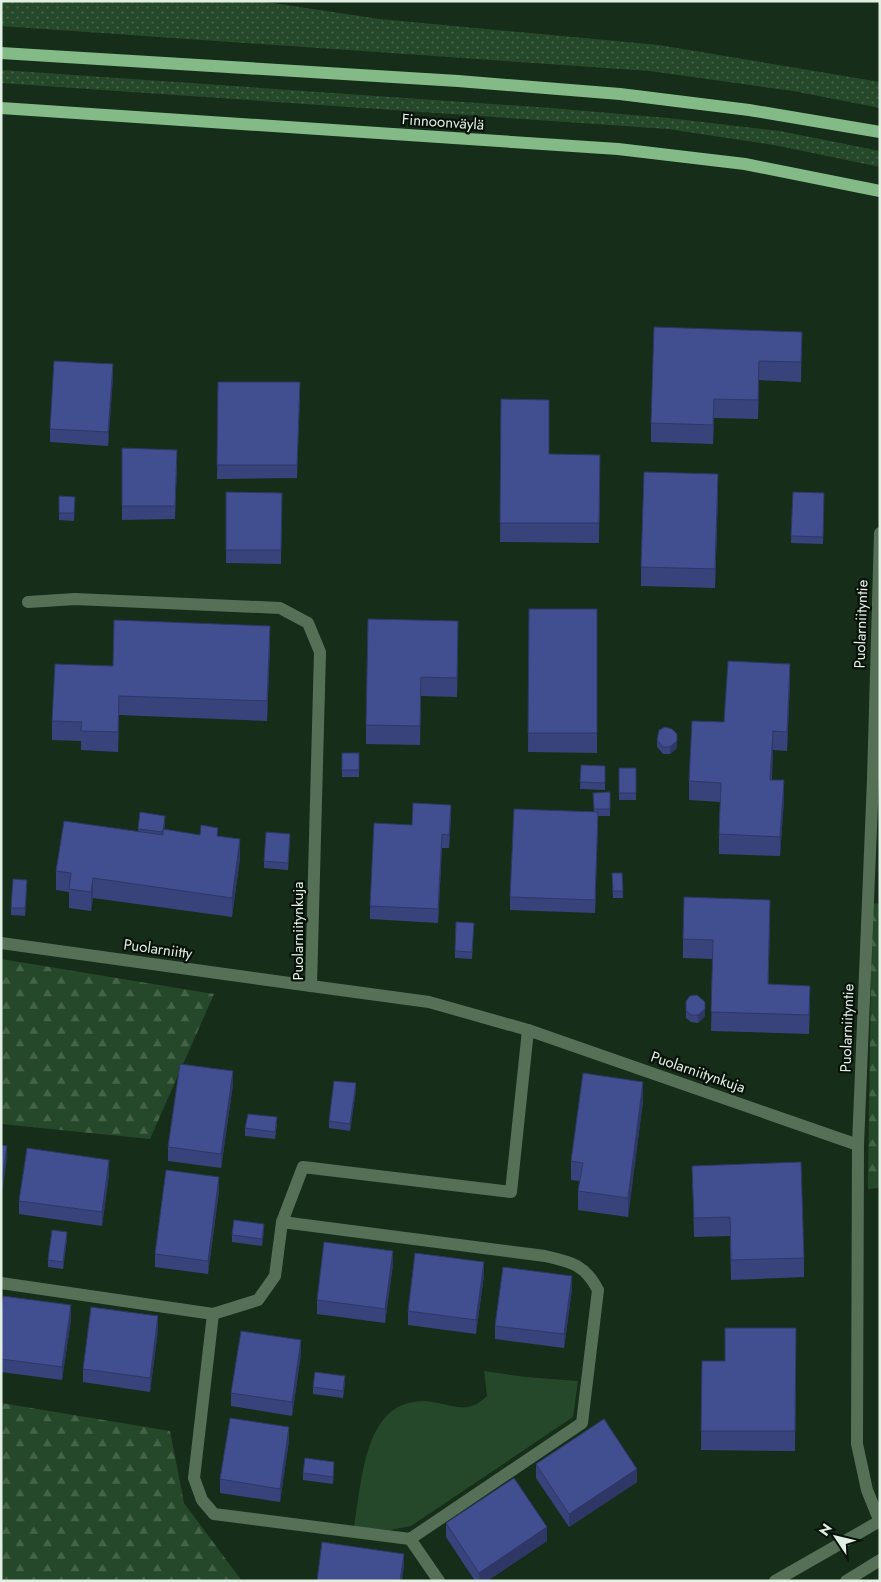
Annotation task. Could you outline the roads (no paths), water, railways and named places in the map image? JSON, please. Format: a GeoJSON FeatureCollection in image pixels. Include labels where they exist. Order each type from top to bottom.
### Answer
{"type":"FeatureCollection","features":[{"type":"Feature","properties":{"kind":"main road"},"geometry":{"type":"LineString","coordinates":[[1,53],[458,81],[620,94],[749,110],[880,132]]}},
{"type":"Feature","properties":{"kind":"main road","name":"Finnoonväylä"},"geometry":{"type":"LineString","coordinates":[[1,108],[618,149],[745,164],[880,191]]}},
{"type":"Feature","properties":{"kind":"street","name":"Puolarniityntie"},"geometry":{"type":"LineString","coordinates":[[880,533],[875,872],[858,1144],[857,1444],[867,1490],[880,1521]]}},
{"type":"Feature","properties":{"kind":"street","name":"Puolarniitynkuja"},"geometry":{"type":"LineString","coordinates":[[28,602],[75,599],[280,608],[308,623],[320,652],[311,986],[429,1002],[528,1030],[858,1144]]}},
{"type":"Feature","properties":{"kind":"street","name":"Puolarniitty"},"geometry":{"type":"LineString","coordinates":[[1,944],[311,986]]}},
{"type":"Feature","properties":{"kind":"street"},"geometry":{"type":"LineString","coordinates":[[1,1284],[214,1314],[258,1300],[274,1276],[282,1222],[303,1167],[511,1192],[528,1030]]}},
{"type":"Feature","properties":{"kind":"street"},"geometry":{"type":"LineString","coordinates":[[214,1314],[194,1478],[202,1500],[214,1514],[410,1539],[582,1423],[598,1290],[584,1270],[569,1262],[545,1256],[282,1222]]}},
{"type":"Feature","properties":{"kind":"street"},"geometry":{"type":"LineString","coordinates":[[775,1581],[880,1521]]}},
{"type":"Feature","properties":{"kind":"street"},"geometry":{"type":"LineString","coordinates":[[410,1539],[439,1581]]}},
{"type":"Feature","properties":{"kind":"street"},"geometry":{"type":"LineString","coordinates":[[846,1581],[880,1560]]}}]}
